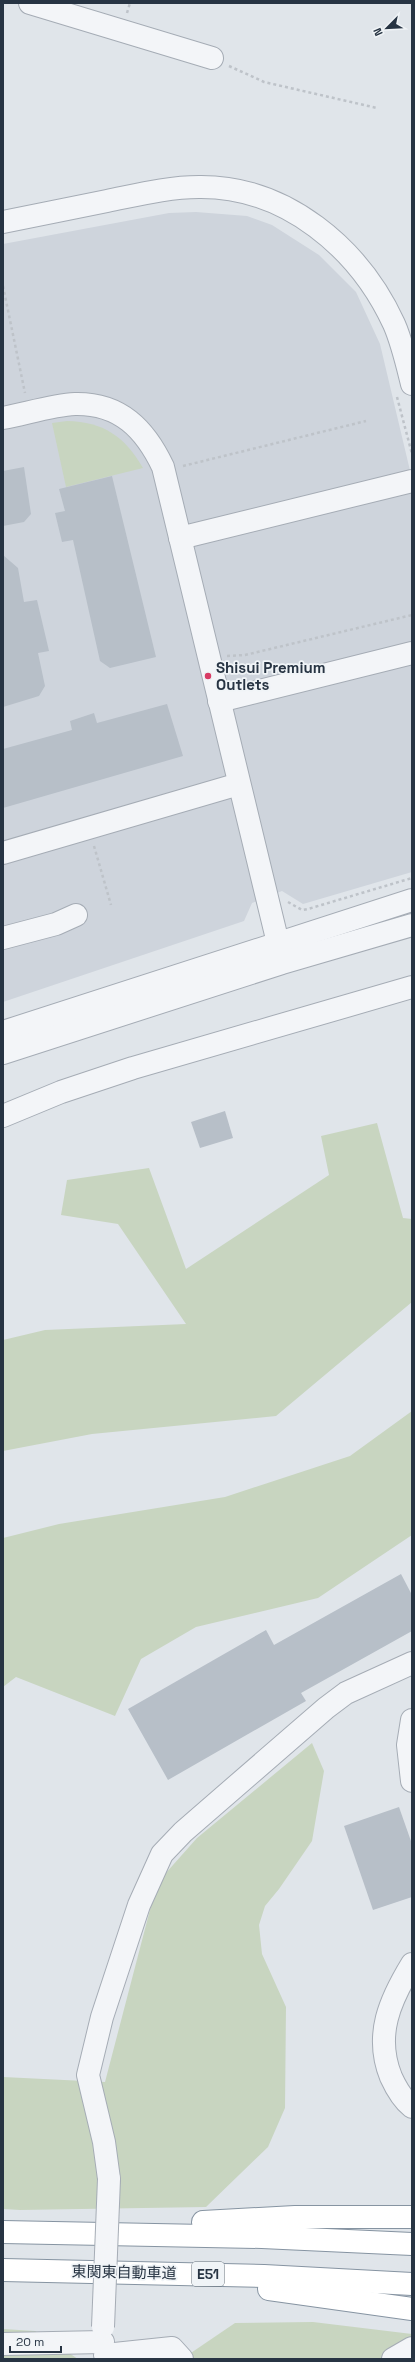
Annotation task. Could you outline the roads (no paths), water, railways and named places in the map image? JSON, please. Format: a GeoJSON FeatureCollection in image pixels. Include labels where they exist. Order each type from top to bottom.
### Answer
{"type":"FeatureCollection","features":[{"type":"Feature","properties":{"kind":"highway"},"geometry":{"type":"LineString","coordinates":[[32,2232],[295,2217],[412,2217]]}},
{"type":"Feature","properties":{"kind":"highway"},"geometry":{"type":"LineString","coordinates":[[3,2232],[262,2236],[412,2244]]}},
{"type":"Feature","properties":{"kind":"highway","name":"東関東自動車道"},"geometry":{"type":"LineString","coordinates":[[3,2270],[155,2272],[412,2284]]}},
{"type":"Feature","properties":{"kind":"highway"},"geometry":{"type":"LineString","coordinates":[[155,2272],[412,2309]]}},
{"type":"Feature","properties":{"kind":"street"},"geometry":{"type":"LineString","coordinates":[[30,3],[212,58]]}},
{"type":"Feature","properties":{"kind":"street"},"geometry":{"type":"LineString","coordinates":[[3,222],[174,189],[199,187],[227,189],[258,196],[286,208],[314,224],[348,254],[378,294],[408,350],[404,389]]}},
{"type":"Feature","properties":{"kind":"street"},"geometry":{"type":"LineString","coordinates":[[3,418],[74,404],[95,406],[113,411],[135,425],[153,445],[163,467],[278,943]]}},
{"type":"Feature","properties":{"kind":"street"},"geometry":{"type":"LineString","coordinates":[[180,538],[412,481]]}},
{"type":"Feature","properties":{"kind":"street"},"geometry":{"type":"LineString","coordinates":[[219,701],[412,653]]}},
{"type":"Feature","properties":{"kind":"street"},"geometry":{"type":"LineString","coordinates":[[3,853],[239,784]]}},
{"type":"Feature","properties":{"kind":"street"},"geometry":{"type":"LineString","coordinates":[[3,1032],[412,900]]}},
{"type":"Feature","properties":{"kind":"street"},"geometry":{"type":"LineString","coordinates":[[3,938],[56,924],[76,915]]}},
{"type":"Feature","properties":{"kind":"street"},"geometry":{"type":"LineString","coordinates":[[3,1053],[282,963],[412,925]]}},
{"type":"Feature","properties":{"kind":"street"},"geometry":{"type":"LineString","coordinates":[[3,1116],[62,1092],[133,1068],[412,986]]}},
{"type":"Feature","properties":{"kind":"street"},"geometry":{"type":"LineString","coordinates":[[104,2346],[109,2180],[104,2142],[88,2075],[102,2017],[136,1913],[162,1854],[183,1832],[326,1708],[346,1693],[412,1663]]}},
{"type":"Feature","properties":{"kind":"street"},"geometry":{"type":"LineString","coordinates":[[412,1720],[408,1745],[412,1781]]}},
{"type":"Feature","properties":{"kind":"street"},"geometry":{"type":"LineString","coordinates":[[412,1964],[387,2013],[383,2042],[388,2068],[397,2090],[412,2107]]}},
{"type":"Feature","properties":{"kind":"street"},"geometry":{"type":"LineString","coordinates":[[3,2344],[172,2348],[182,2359]]}},
{"type":"Feature","properties":{"kind":"street"},"geometry":{"type":"LineString","coordinates":[[393,2359],[412,2348]]}},
{"type":"Feature","properties":{"kind":"place","name":"Shisui Premium Outlets"},"geometry":{"type":"Point","coordinates":[208,676]}}]}
